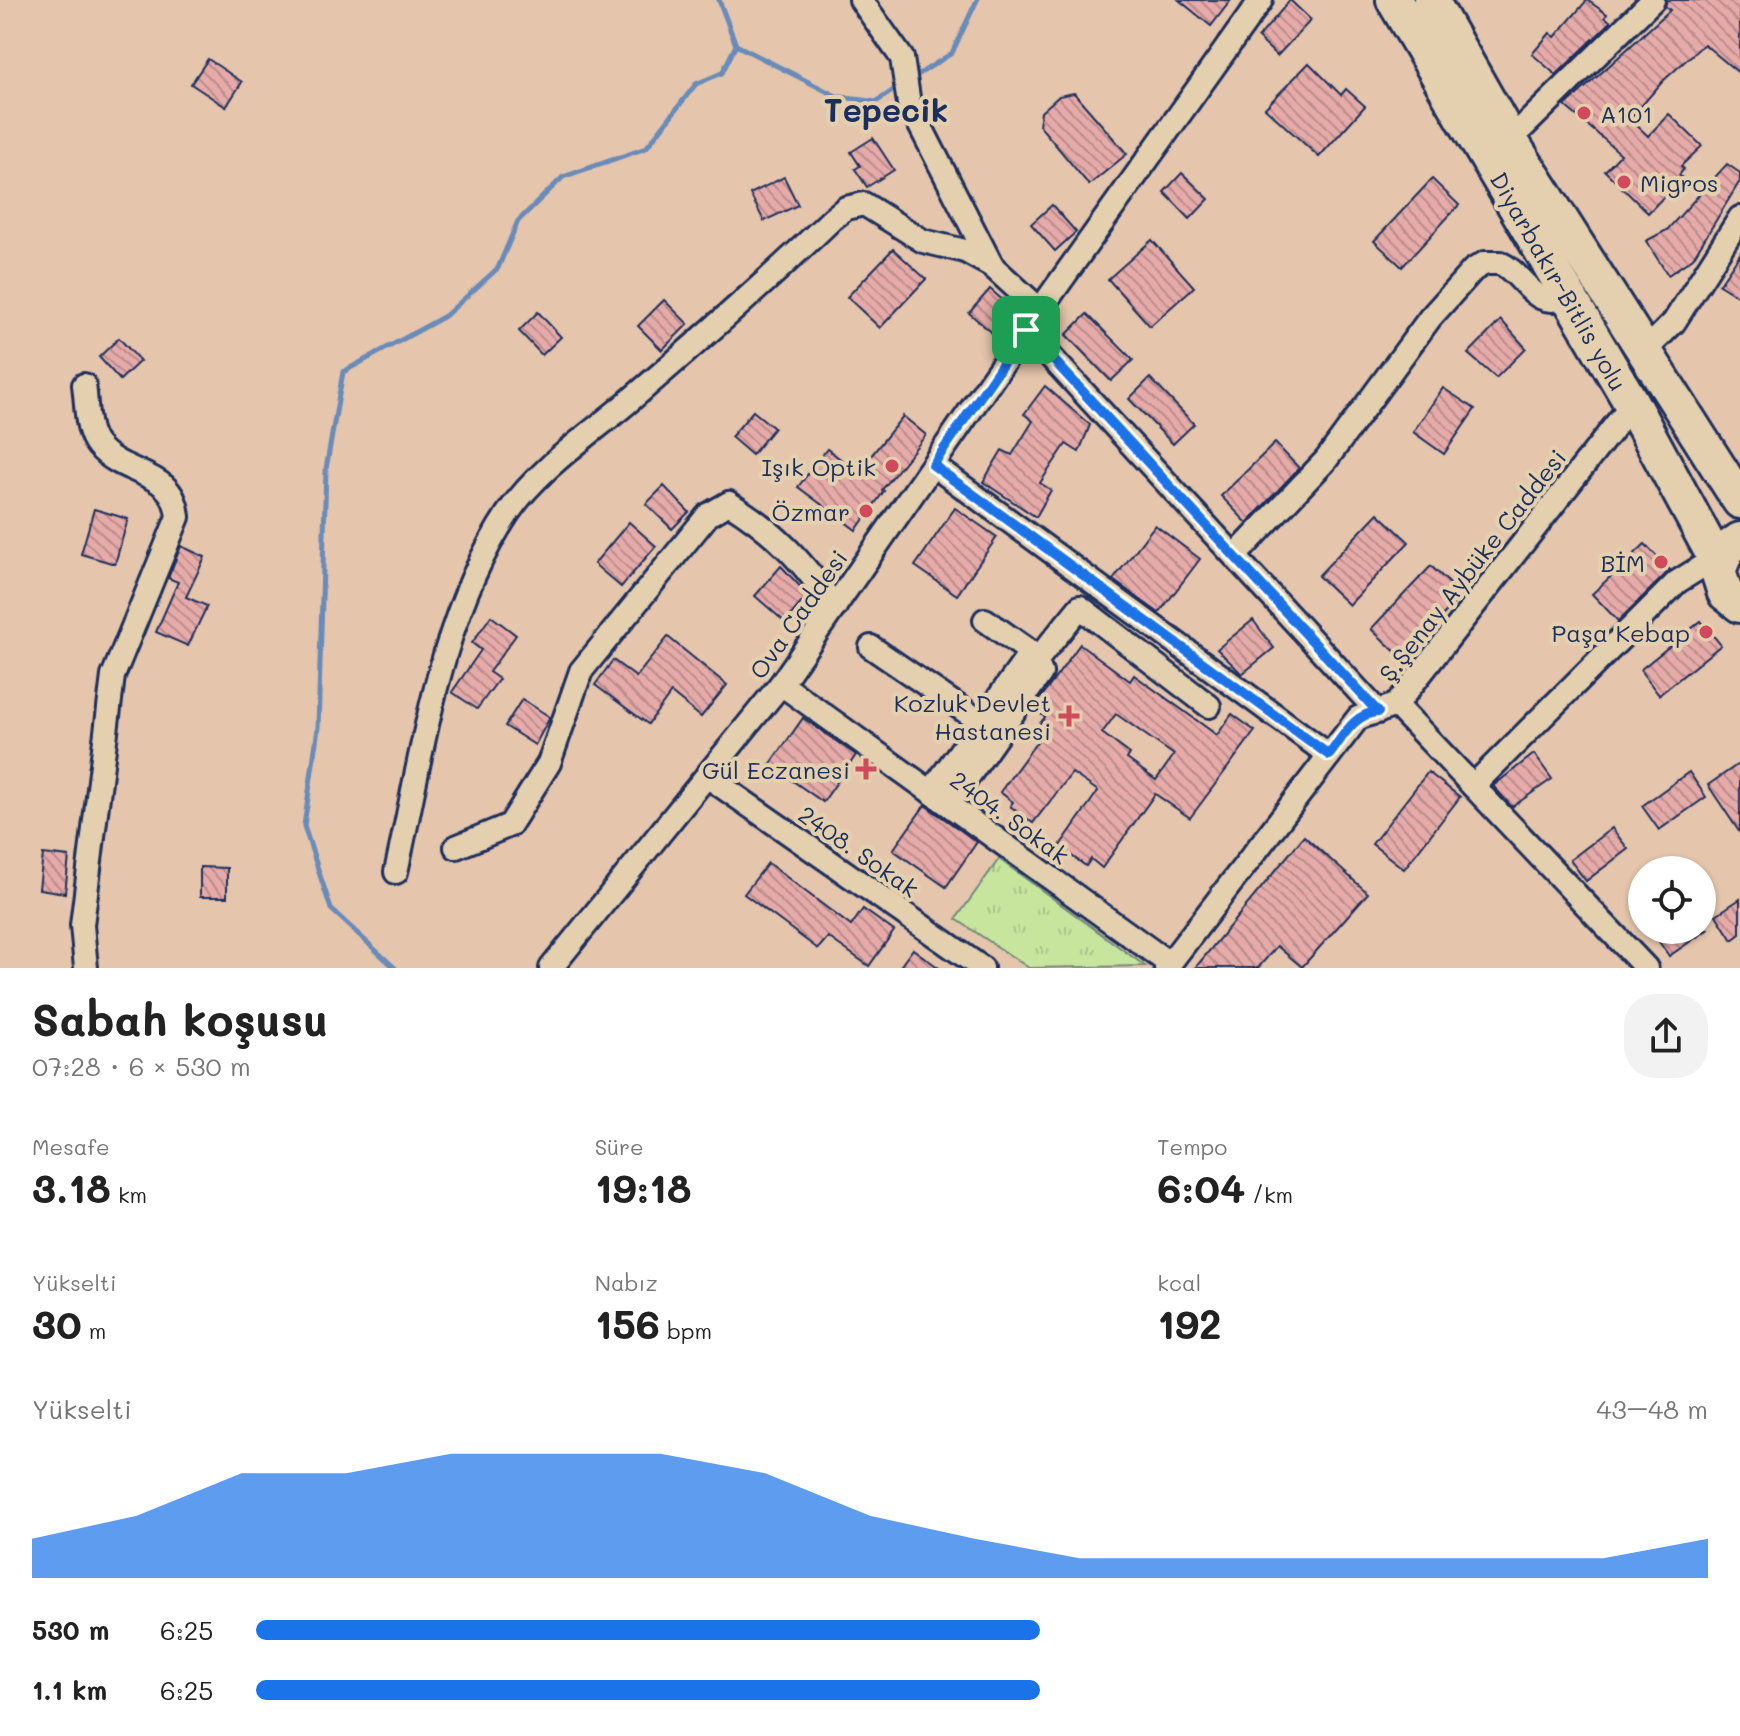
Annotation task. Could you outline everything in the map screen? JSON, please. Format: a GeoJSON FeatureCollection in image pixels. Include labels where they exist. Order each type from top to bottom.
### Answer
{"type":"FeatureCollection","features":[{"type":"Feature","properties":{"kind":"highway","name":"Diyarbakır-Bitlis yolu"},"geometry":{"type":"LineString","coordinates":[[1394,0],[1632,404],[1730,552],[1719,583],[1725,593],[1740,605]]}},
{"type":"Feature","properties":{"kind":"highway","name":"Diyarbakır-Bitlis yolu"},"geometry":{"type":"LineString","coordinates":[[1431,0],[1510,140],[1740,501]]}},
{"type":"Feature","properties":{"kind":"street"},"geometry":{"type":"LineString","coordinates":[[861,0],[902,58],[909,104],[992,266]]}},
{"type":"Feature","properties":{"kind":"street","name":"Ova Caddesi"},"geometry":{"type":"LineString","coordinates":[[551,968],[781,684],[1040,310],[1261,0]]}},
{"type":"Feature","properties":{"kind":"street"},"geometry":{"type":"LineString","coordinates":[[1510,140],[1653,0]]}},
{"type":"Feature","properties":{"kind":"street"},"geometry":{"type":"LineString","coordinates":[[396,872],[438,683],[470,584],[509,512],[547,471],[753,296],[846,208],[864,204],[923,241],[965,251],[992,266],[1040,310]]}},
{"type":"Feature","properties":{"kind":"street"},"geometry":{"type":"LineString","coordinates":[[1644,352],[1674,322],[1740,218]]}},
{"type":"Feature","properties":{"kind":"street"},"geometry":{"type":"LineString","coordinates":[[1235,556],[1326,460],[1430,318],[1473,270],[1485,263],[1500,263],[1542,299],[1555,300],[1568,295]]}},
{"type":"Feature","properties":{"kind":"street"},"geometry":{"type":"LineString","coordinates":[[1026,330],[1235,556],[1387,708],[1473,786],[1646,968]]}},
{"type":"Feature","properties":{"kind":"street"},"geometry":{"type":"LineString","coordinates":[[84,385],[90,430],[98,446],[122,466],[170,489],[177,500],[178,517],[113,676],[82,925],[86,968]]}},
{"type":"Feature","properties":{"kind":"street","name":"Ş.Şenay Aybüke Caddesi"},"geometry":{"type":"LineString","coordinates":[[1168,966],[1358,718],[1387,708],[1632,404]]}},
{"type":"Feature","properties":{"kind":"street"},"geometry":{"type":"LineString","coordinates":[[933,465],[1329,755]]}},
{"type":"Feature","properties":{"kind":"street"},"geometry":{"type":"LineString","coordinates":[[456,847],[510,825],[549,763],[581,671],[708,515],[729,503],[767,527],[800,558],[835,607]]}},
{"type":"Feature","properties":{"kind":"street"},"geometry":{"type":"LineString","coordinates":[[1473,786],[1677,582],[1730,552]]}},
{"type":"Feature","properties":{"kind":"street"},"geometry":{"type":"LineString","coordinates":[[940,798],[981,722],[1025,661],[1038,660],[1080,607],[1209,706]]}},
{"type":"Feature","properties":{"kind":"street"},"geometry":{"type":"LineString","coordinates":[[940,798],[1041,673],[1038,660],[985,620]]}},
{"type":"Feature","properties":{"kind":"street"},"geometry":{"type":"LineString","coordinates":[[871,647],[981,722]]}},
{"type":"Feature","properties":{"kind":"street","name":"2404. Sokak"},"geometry":{"type":"LineString","coordinates":[[781,684],[1168,966]]}},
{"type":"Feature","properties":{"kind":"street","name":"2408. Sokak"},"geometry":{"type":"LineString","coordinates":[[707,776],[980,967]]}},
{"type":"Feature","properties":{"kind":"green space"},"geometry":{"type":"Polygon","coordinates":[[[999,859],[1145,966],[1029,968],[956,919],[999,859]]]}},
{"type":"Feature","properties":{"kind":"building"},"geometry":{"type":"Polygon","coordinates":[[[1179,0],[1231,0],[1211,26],[1179,0]]]}},
{"type":"Feature","properties":{"kind":"building"},"geometry":{"type":"Polygon","coordinates":[[[1290,0],[1311,20],[1277,56],[1258,38],[1290,0]]]}},
{"type":"Feature","properties":{"kind":"building"},"geometry":{"type":"Polygon","coordinates":[[[1587,0],[1607,14],[1605,17],[1611,22],[1556,75],[1532,54],[1550,33],[1555,37],[1587,0]]]}},
{"type":"Feature","properties":{"kind":"building"},"geometry":{"type":"Polygon","coordinates":[[[1667,0],[1740,0],[1740,74],[1704,44],[1663,81],[1630,119],[1648,136],[1669,114],[1702,146],[1681,166],[1684,169],[1679,175],[1682,178],[1648,213],[1605,171],[1621,154],[1565,106],[1670,10],[1665,6],[1667,0]]]}},
{"type":"Feature","properties":{"kind":"building"},"geometry":{"type":"Polygon","coordinates":[[[208,59],[242,82],[226,107],[191,84],[208,59]]]}},
{"type":"Feature","properties":{"kind":"building"},"geometry":{"type":"Polygon","coordinates":[[[1309,63],[1341,95],[1346,89],[1365,106],[1319,157],[1265,108],[1309,63]]]}},
{"type":"Feature","properties":{"kind":"building"},"geometry":{"type":"Polygon","coordinates":[[[1074,93],[1127,154],[1089,185],[1039,125],[1041,112],[1059,96],[1074,93]]]}},
{"type":"Feature","properties":{"kind":"building"},"geometry":{"type":"Polygon","coordinates":[[[873,138],[894,170],[867,187],[855,169],[860,166],[851,152],[873,138]]]}},
{"type":"Feature","properties":{"kind":"building"},"geometry":{"type":"Polygon","coordinates":[[[1727,164],[1740,173],[1740,181],[1693,258],[1668,275],[1646,241],[1667,230],[1727,164]]]}},
{"type":"Feature","properties":{"kind":"building"},"geometry":{"type":"Polygon","coordinates":[[[1182,173],[1209,199],[1190,219],[1164,192],[1182,173]]]}},
{"type":"Feature","properties":{"kind":"building"},"geometry":{"type":"Polygon","coordinates":[[[784,177],[798,205],[764,221],[750,194],[784,177]]]}},
{"type":"Feature","properties":{"kind":"building"},"geometry":{"type":"Polygon","coordinates":[[[1432,179],[1459,205],[1402,267],[1374,241],[1432,179]]]}},
{"type":"Feature","properties":{"kind":"building"},"geometry":{"type":"Polygon","coordinates":[[[1052,205],[1076,232],[1055,251],[1031,224],[1052,205]]]}},
{"type":"Feature","properties":{"kind":"building"},"geometry":{"type":"Polygon","coordinates":[[[1152,240],[1194,287],[1150,326],[1108,279],[1152,240]]]}},
{"type":"Feature","properties":{"kind":"building"},"geometry":{"type":"Polygon","coordinates":[[[893,249],[926,279],[880,328],[847,297],[893,249]]]}},
{"type":"Feature","properties":{"kind":"building"},"geometry":{"type":"Polygon","coordinates":[[[1740,254],[1740,298],[1719,285],[1740,254]]]}},
{"type":"Feature","properties":{"kind":"building"},"geometry":{"type":"Polygon","coordinates":[[[990,289],[1013,309],[992,333],[969,313],[990,289]]]}},
{"type":"Feature","properties":{"kind":"building"},"geometry":{"type":"Polygon","coordinates":[[[664,300],[688,324],[662,350],[638,326],[664,300]]]}},
{"type":"Feature","properties":{"kind":"building"},"geometry":{"type":"Polygon","coordinates":[[[538,312],[561,337],[542,355],[519,331],[538,312]]]}},
{"type":"Feature","properties":{"kind":"building"},"geometry":{"type":"Polygon","coordinates":[[[1087,314],[1133,360],[1111,381],[1066,335],[1087,314]]]}},
{"type":"Feature","properties":{"kind":"building"},"geometry":{"type":"Polygon","coordinates":[[[1501,320],[1526,348],[1496,378],[1468,354],[1501,320]]]}},
{"type":"Feature","properties":{"kind":"building"},"geometry":{"type":"Polygon","coordinates":[[[119,338],[140,361],[120,380],[99,357],[119,338]]]}},
{"type":"Feature","properties":{"kind":"building"},"geometry":{"type":"Polygon","coordinates":[[[1150,378],[1194,424],[1173,444],[1129,399],[1150,378]]]}},
{"type":"Feature","properties":{"kind":"building"},"geometry":{"type":"Polygon","coordinates":[[[1045,386],[1090,425],[1079,452],[1066,444],[1040,483],[1051,490],[1036,517],[983,482],[1002,450],[1012,455],[1033,421],[1024,414],[1045,386]]]}},
{"type":"Feature","properties":{"kind":"building"},"geometry":{"type":"Polygon","coordinates":[[[1443,388],[1475,409],[1444,454],[1413,432],[1443,388]]]}},
{"type":"Feature","properties":{"kind":"building"},"geometry":{"type":"Polygon","coordinates":[[[753,411],[774,428],[752,455],[731,437],[753,411]]]}},
{"type":"Feature","properties":{"kind":"building"},"geometry":{"type":"Polygon","coordinates":[[[903,416],[926,435],[882,490],[856,530],[798,487],[827,449],[858,472],[903,416]]]}},
{"type":"Feature","properties":{"kind":"building"},"geometry":{"type":"Polygon","coordinates":[[[1275,443],[1299,468],[1247,523],[1221,496],[1275,443]]]}},
{"type":"Feature","properties":{"kind":"building"},"geometry":{"type":"Polygon","coordinates":[[[664,486],[689,512],[672,529],[646,504],[664,486]]]}},
{"type":"Feature","properties":{"kind":"building"},"geometry":{"type":"Polygon","coordinates":[[[955,508],[997,537],[957,595],[915,566],[955,508]]]}},
{"type":"Feature","properties":{"kind":"building"},"geometry":{"type":"Polygon","coordinates":[[[94,509],[128,519],[115,564],[81,554],[94,509]]]}},
{"type":"Feature","properties":{"kind":"building"},"geometry":{"type":"Polygon","coordinates":[[[1378,513],[1409,542],[1349,605],[1318,576],[1378,513]]]}},
{"type":"Feature","properties":{"kind":"building"},"geometry":{"type":"Polygon","coordinates":[[[629,522],[656,546],[621,587],[594,564],[629,522]]]}},
{"type":"Feature","properties":{"kind":"building"},"geometry":{"type":"Polygon","coordinates":[[[1155,525],[1200,559],[1159,613],[1113,580],[1155,525]]]}},
{"type":"Feature","properties":{"kind":"building"},"geometry":{"type":"Polygon","coordinates":[[[1645,544],[1670,570],[1618,621],[1592,594],[1645,544]]]}},
{"type":"Feature","properties":{"kind":"building"},"geometry":{"type":"Polygon","coordinates":[[[181,546],[205,557],[186,597],[207,606],[188,646],[156,632],[178,582],[168,578],[181,546]]]}},
{"type":"Feature","properties":{"kind":"building"},"geometry":{"type":"Polygon","coordinates":[[[781,566],[808,595],[785,622],[755,596],[781,566]]]}},
{"type":"Feature","properties":{"kind":"building"},"geometry":{"type":"Polygon","coordinates":[[[1431,566],[1462,595],[1402,658],[1371,629],[1431,566]]]}},
{"type":"Feature","properties":{"kind":"building"},"geometry":{"type":"Polygon","coordinates":[[[491,616],[516,635],[489,672],[499,679],[477,709],[452,692],[481,650],[472,643],[491,616]]]}},
{"type":"Feature","properties":{"kind":"building"},"geometry":{"type":"Polygon","coordinates":[[[1253,620],[1274,648],[1242,674],[1217,649],[1253,620]]]}},
{"type":"Feature","properties":{"kind":"building"},"geometry":{"type":"Polygon","coordinates":[[[1701,621],[1721,645],[1659,695],[1640,670],[1701,621]]]}},
{"type":"Feature","properties":{"kind":"building"},"geometry":{"type":"Polygon","coordinates":[[[668,637],[727,685],[701,717],[671,693],[648,724],[595,685],[613,660],[636,677],[668,637]]]}},
{"type":"Feature","properties":{"kind":"building"},"geometry":{"type":"Polygon","coordinates":[[[1080,644],[1130,681],[1134,675],[1217,735],[1232,714],[1255,731],[1190,818],[1155,794],[1102,868],[1091,859],[1086,866],[1059,847],[1098,791],[1072,773],[1033,823],[1010,806],[1013,802],[1000,792],[1044,732],[1037,727],[1045,717],[1033,709],[1080,644]],[[1116,714],[1102,733],[1130,754],[1127,759],[1156,780],[1174,755],[1116,714]]]}},
{"type":"Feature","properties":{"kind":"building"},"geometry":{"type":"Polygon","coordinates":[[[522,699],[550,717],[535,745],[505,726],[522,699]]]}},
{"type":"Feature","properties":{"kind":"building"},"geometry":{"type":"Polygon","coordinates":[[[803,718],[856,755],[823,802],[770,765],[803,718]]]}},
{"type":"Feature","properties":{"kind":"building"},"geometry":{"type":"Polygon","coordinates":[[[1534,754],[1552,779],[1512,807],[1493,786],[1534,754]]]}},
{"type":"Feature","properties":{"kind":"building"},"geometry":{"type":"Polygon","coordinates":[[[1740,763],[1740,833],[1708,785],[1740,763]]]}},
{"type":"Feature","properties":{"kind":"building"},"geometry":{"type":"Polygon","coordinates":[[[1428,772],[1460,797],[1404,869],[1372,844],[1428,772]]]}},
{"type":"Feature","properties":{"kind":"building"},"geometry":{"type":"Polygon","coordinates":[[[1689,772],[1706,797],[1659,830],[1642,806],[1689,772]]]}},
{"type":"Feature","properties":{"kind":"building"},"geometry":{"type":"Polygon","coordinates":[[[925,805],[977,842],[946,887],[893,850],[925,805]]]}},
{"type":"Feature","properties":{"kind":"building"},"geometry":{"type":"Polygon","coordinates":[[[1612,828],[1628,849],[1586,881],[1570,860],[1612,828]]]}},
{"type":"Feature","properties":{"kind":"building"},"geometry":{"type":"Polygon","coordinates":[[[1304,836],[1368,893],[1302,967],[1277,946],[1258,968],[1195,968],[1304,836]]]}},
{"type":"Feature","properties":{"kind":"building"},"geometry":{"type":"Polygon","coordinates":[[[43,854],[69,857],[65,893],[39,889],[43,854]]]}},
{"type":"Feature","properties":{"kind":"building"},"geometry":{"type":"Polygon","coordinates":[[[768,863],[851,926],[863,909],[894,931],[869,966],[828,937],[818,949],[744,894],[768,863]]]}},
{"type":"Feature","properties":{"kind":"building"},"geometry":{"type":"Polygon","coordinates":[[[200,867],[227,868],[227,897],[200,897],[200,867]]]}},
{"type":"Feature","properties":{"kind":"building"},"geometry":{"type":"Polygon","coordinates":[[[1740,899],[1740,934],[1732,940],[1716,915],[1740,899]]]}},
{"type":"Feature","properties":{"kind":"building"},"geometry":{"type":"Polygon","coordinates":[[[1661,944],[1687,944],[1669,956],[1661,944]]]}},
{"type":"Feature","properties":{"kind":"building"},"geometry":{"type":"Polygon","coordinates":[[[913,949],[939,968],[899,968],[913,949]]]}},
{"type":"Feature","properties":{"kind":"waterway"},"geometry":{"type":"LineString","coordinates":[[719,0],[736,45],[836,96],[876,102],[901,85]]}},
{"type":"Feature","properties":{"kind":"waterway"},"geometry":{"type":"LineString","coordinates":[[913,78],[952,53],[977,0]]}},
{"type":"Feature","properties":{"kind":"waterway"},"geometry":{"type":"LineString","coordinates":[[395,968],[331,909],[304,826],[318,728],[326,469],[343,372],[445,316],[498,268],[518,221],[563,177],[646,148],[696,84],[722,73],[736,45]]}},
{"type":"Feature","properties":{"kind":"place","name":"A101"},"geometry":{"type":"Point","coordinates":[1584,113]}},
{"type":"Feature","properties":{"kind":"place","name":"Migros"},"geometry":{"type":"Point","coordinates":[1624,182]}},
{"type":"Feature","properties":{"kind":"place","name":"Işık Optik"},"geometry":{"type":"Point","coordinates":[892,466]}},
{"type":"Feature","properties":{"kind":"place","name":"Özmar"},"geometry":{"type":"Point","coordinates":[866,511]}},
{"type":"Feature","properties":{"kind":"place","name":"BİM"},"geometry":{"type":"Point","coordinates":[1661,562]}},
{"type":"Feature","properties":{"kind":"place","name":"Paşa Kebap"},"geometry":{"type":"Point","coordinates":[1706,632]}},
{"type":"Feature","properties":{"kind":"place","name":"Kozluk Devlet Hastanesi"},"geometry":{"type":"Point","coordinates":[1069,716]}},
{"type":"Feature","properties":{"kind":"place","name":"Gül Eczanesi"},"geometry":{"type":"Point","coordinates":[866,769]}},
{"type":"Feature","properties":{"kind":"district","name":"Tepecik"},"geometry":{"type":"Point","coordinates":[886,109]}},
{"type":"Feature","properties":{"kind":"route"},"geometry":{"type":"LineString","coordinates":[[1026,330],[1378,712],[1366,713],[1358,718],[1329,755],[933,465],[1026,330]]}}]}
